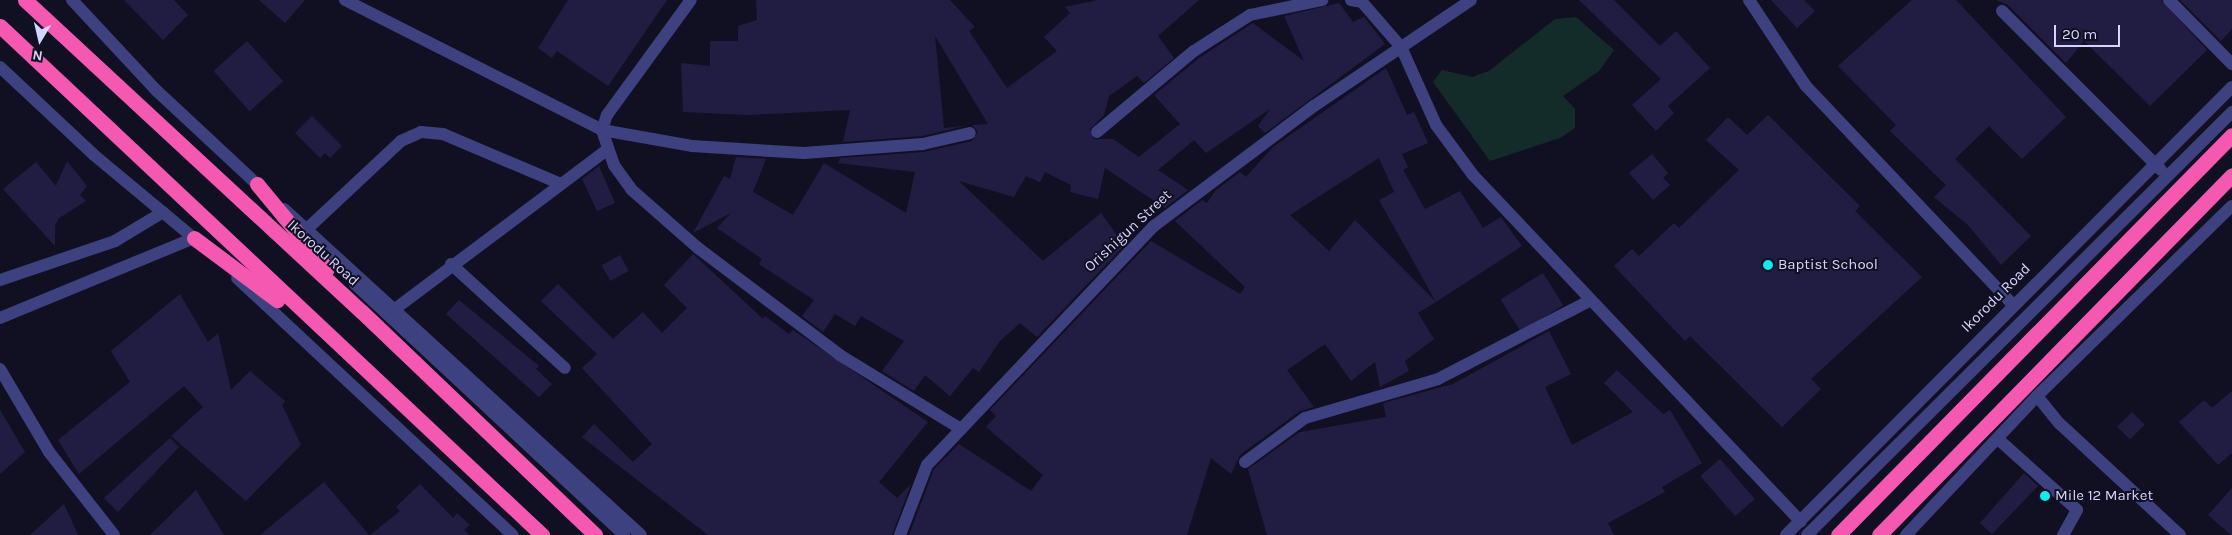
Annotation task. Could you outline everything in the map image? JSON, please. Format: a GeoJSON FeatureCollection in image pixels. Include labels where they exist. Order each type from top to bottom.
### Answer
{"type":"FeatureCollection","features":[{"type":"Feature","properties":{"kind":"highway","name":"Ikorodu Road"},"geometry":{"type":"LineString","coordinates":[[25,0],[197,162],[361,311],[595,535]]}},
{"type":"Feature","properties":{"kind":"highway"},"geometry":{"type":"LineString","coordinates":[[0,26],[174,188],[328,338],[542,535]]}},
{"type":"Feature","properties":{"kind":"highway"},"geometry":{"type":"LineString","coordinates":[[1838,535],[2232,134]]}},
{"type":"Feature","properties":{"kind":"highway"},"geometry":{"type":"LineString","coordinates":[[1879,535],[2232,175]]}},
{"type":"Feature","properties":{"kind":"highway"},"geometry":{"type":"LineString","coordinates":[[257,184],[361,311]]}},
{"type":"Feature","properties":{"kind":"highway"},"geometry":{"type":"LineString","coordinates":[[194,238],[328,338]]}},
{"type":"Feature","properties":{"kind":"street","name":"Ikorodu Road"},"geometry":{"type":"LineString","coordinates":[[72,0],[157,91],[641,535]]}},
{"type":"Feature","properties":{"kind":"street"},"geometry":{"type":"LineString","coordinates":[[345,0],[602,130],[692,146],[804,154],[923,144],[970,132]]}},
{"type":"Feature","properties":{"kind":"street"},"geometry":{"type":"LineString","coordinates":[[692,0],[607,116],[602,130],[608,149],[632,190],[774,309],[961,430]]}},
{"type":"Feature","properties":{"kind":"street"},"geometry":{"type":"LineString","coordinates":[[1097,132],[1194,51],[1250,16],[1322,0]]}},
{"type":"Feature","properties":{"kind":"street"},"geometry":{"type":"LineString","coordinates":[[1351,0],[1362,2],[1401,47],[1432,117],[1456,153],[1590,300],[1801,522]]}},
{"type":"Feature","properties":{"kind":"street","name":"Orishigun Street"},"geometry":{"type":"LineString","coordinates":[[900,535],[927,465],[1160,220],[1401,47],[1471,0]]}},
{"type":"Feature","properties":{"kind":"street"},"geometry":{"type":"LineString","coordinates":[[2169,0],[2232,64]]}},
{"type":"Feature","properties":{"kind":"street"},"geometry":{"type":"LineString","coordinates":[[1752,2],[1806,86],[2013,305]]}},
{"type":"Feature","properties":{"kind":"street"},"geometry":{"type":"LineString","coordinates":[[2002,12],[2154,165],[2180,186]]}},
{"type":"Feature","properties":{"kind":"street"},"geometry":{"type":"LineString","coordinates":[[0,67],[194,238],[513,535]]}},
{"type":"Feature","properties":{"kind":"street","name":"Ikorodu Road"},"geometry":{"type":"LineString","coordinates":[[1786,535],[2232,87]]}},
{"type":"Feature","properties":{"kind":"street"},"geometry":{"type":"LineString","coordinates":[[1806,535],[2232,112]]}},
{"type":"Feature","properties":{"kind":"street"},"geometry":{"type":"LineString","coordinates":[[307,230],[401,142],[421,132],[443,134],[561,184]]}},
{"type":"Feature","properties":{"kind":"street"},"geometry":{"type":"LineString","coordinates":[[395,309],[451,264],[608,149]]}},
{"type":"Feature","properties":{"kind":"street"},"geometry":{"type":"LineString","coordinates":[[257,184],[336,266],[624,535]]}},
{"type":"Feature","properties":{"kind":"street"},"geometry":{"type":"LineString","coordinates":[[1906,535],[2037,396],[2232,206]]}},
{"type":"Feature","properties":{"kind":"street"},"geometry":{"type":"LineString","coordinates":[[0,280],[115,241],[163,212]]}},
{"type":"Feature","properties":{"kind":"street"},"geometry":{"type":"LineString","coordinates":[[0,318],[194,238]]}},
{"type":"Feature","properties":{"kind":"street"},"geometry":{"type":"LineString","coordinates":[[451,264],[566,368]]}},
{"type":"Feature","properties":{"kind":"street"},"geometry":{"type":"LineString","coordinates":[[1245,462],[1305,418],[1438,379],[1590,300]]}},
{"type":"Feature","properties":{"kind":"street"},"geometry":{"type":"LineString","coordinates":[[0,369],[50,452],[114,535]]}},
{"type":"Feature","properties":{"kind":"street"},"geometry":{"type":"LineString","coordinates":[[2037,396],[2059,423],[2180,535]]}},
{"type":"Feature","properties":{"kind":"street"},"geometry":{"type":"LineString","coordinates":[[1998,439],[2077,510],[2064,535]]}},
{"type":"Feature","properties":{"kind":"green space"},"geometry":{"type":"Polygon","coordinates":[[[1576,17],[1614,50],[1599,71],[1563,96],[1575,109],[1575,128],[1560,138],[1490,161],[1433,82],[1442,70],[1472,77],[1489,71],[1555,19],[1576,17]]]}},
{"type":"Feature","properties":{"kind":"building"},"geometry":{"type":"Polygon","coordinates":[[[124,0],[174,0],[188,15],[163,40],[124,0]]]}},
{"type":"Feature","properties":{"kind":"building"},"geometry":{"type":"Polygon","coordinates":[[[259,0],[305,0],[285,23],[259,0]]]}},
{"type":"Feature","properties":{"kind":"building"},"geometry":{"type":"Polygon","coordinates":[[[568,0],[667,0],[608,86],[557,51],[552,58],[538,48],[568,0]]]}},
{"type":"Feature","properties":{"kind":"building"},"geometry":{"type":"Polygon","coordinates":[[[756,0],[950,0],[975,27],[969,31],[1007,88],[1057,51],[1044,37],[1070,13],[1065,7],[1098,0],[1199,0],[1158,36],[1174,58],[1144,83],[1137,76],[1109,96],[1104,115],[1090,129],[1094,139],[1113,139],[1139,157],[1180,124],[1154,95],[1199,58],[1253,23],[1304,61],[1284,16],[1339,3],[1353,22],[1364,17],[1385,44],[1265,133],[1258,126],[1270,109],[1206,153],[1194,140],[1158,170],[1188,190],[1165,208],[1105,168],[1098,199],[1070,192],[1071,185],[1045,172],[1040,182],[1026,176],[1014,197],[959,181],[1043,261],[1101,213],[1124,245],[1137,232],[1037,337],[1020,323],[1000,341],[979,372],[973,368],[950,396],[925,375],[914,391],[882,371],[904,341],[861,316],[855,326],[835,314],[823,332],[802,316],[814,300],[759,264],[762,259],[717,228],[731,213],[693,233],[724,176],[730,179],[736,157],[766,159],[753,192],[793,215],[824,163],[906,213],[915,172],[838,163],[840,158],[924,152],[972,141],[978,132],[972,125],[988,124],[935,36],[944,128],[965,126],[922,136],[843,142],[850,110],[748,115],[683,112],[681,63],[710,66],[710,41],[738,41],[738,26],[757,20],[756,0]]]}},
{"type":"Feature","properties":{"kind":"building"},"geometry":{"type":"Polygon","coordinates":[[[1579,0],[1614,0],[1660,46],[1676,31],[1710,68],[1668,106],[1674,113],[1656,131],[1632,105],[1661,79],[1579,0]]]}},
{"type":"Feature","properties":{"kind":"building"},"geometry":{"type":"Polygon","coordinates":[[[1771,0],[1804,0],[1815,11],[1797,28],[1771,0]]]}},
{"type":"Feature","properties":{"kind":"building"},"geometry":{"type":"Polygon","coordinates":[[[1912,0],[1956,0],[2066,117],[2022,159],[1989,126],[1955,159],[2031,236],[2001,265],[1969,226],[1934,197],[1946,185],[1890,131],[1896,125],[1838,66],[1912,0]]]}},
{"type":"Feature","properties":{"kind":"building"},"geometry":{"type":"Polygon","coordinates":[[[1996,0],[2161,0],[2207,50],[2150,106],[2084,41],[2066,63],[2008,5],[1996,0]]]}},
{"type":"Feature","properties":{"kind":"building"},"geometry":{"type":"Polygon","coordinates":[[[2180,0],[2232,0],[2232,29],[2221,41],[2180,0]]]}},
{"type":"Feature","properties":{"kind":"building"},"geometry":{"type":"Polygon","coordinates":[[[247,41],[283,81],[250,111],[214,71],[247,41]]]}},
{"type":"Feature","properties":{"kind":"building"},"geometry":{"type":"Polygon","coordinates":[[[1386,68],[1407,115],[1414,112],[1428,143],[1402,154],[1408,167],[1403,170],[1425,209],[1460,191],[1483,228],[1501,217],[1522,246],[1436,302],[1418,313],[1434,339],[1405,361],[1409,371],[1380,387],[1375,362],[1351,381],[1325,344],[1287,370],[1314,407],[1300,411],[1240,455],[1231,474],[1211,458],[1187,535],[909,535],[934,469],[959,444],[1031,491],[1043,475],[986,427],[996,416],[990,410],[1151,241],[1240,294],[1245,287],[1175,221],[1202,200],[1207,203],[1216,190],[1240,172],[1246,177],[1273,147],[1386,68]],[[1379,158],[1290,215],[1329,251],[1355,220],[1436,302],[1379,200],[1394,192],[1379,158]]]}},
{"type":"Feature","properties":{"kind":"building"},"geometry":{"type":"Polygon","coordinates":[[[1768,115],[1860,206],[1855,211],[1922,277],[1811,379],[1821,389],[1782,427],[1690,336],[1685,341],[1614,266],[1632,249],[1639,256],[1674,223],[1679,228],[1739,170],[1706,140],[1728,117],[1747,135],[1768,115]]]}},
{"type":"Feature","properties":{"kind":"building"},"geometry":{"type":"Polygon","coordinates":[[[312,116],[342,146],[330,158],[325,153],[320,158],[295,133],[312,116]]]}},
{"type":"Feature","properties":{"kind":"building"},"geometry":{"type":"Polygon","coordinates":[[[1652,154],[1668,173],[1663,178],[1670,185],[1653,200],[1629,173],[1652,154]]]}},
{"type":"Feature","properties":{"kind":"building"},"geometry":{"type":"Polygon","coordinates":[[[67,161],[87,186],[80,195],[86,201],[59,218],[55,225],[55,246],[3,189],[36,162],[56,186],[67,161]]]}},
{"type":"Feature","properties":{"kind":"building"},"geometry":{"type":"Polygon","coordinates":[[[599,166],[615,203],[597,211],[582,179],[599,166]]]}},
{"type":"Feature","properties":{"kind":"building"},"geometry":{"type":"Polygon","coordinates":[[[693,254],[763,319],[765,316],[789,334],[793,330],[928,422],[879,482],[897,498],[911,484],[892,535],[708,535],[582,437],[594,424],[633,462],[652,444],[582,368],[597,354],[541,301],[558,284],[613,339],[643,312],[662,333],[687,308],[664,285],[693,254]]]}},
{"type":"Feature","properties":{"kind":"building"},"geometry":{"type":"Polygon","coordinates":[[[620,255],[629,271],[610,281],[602,265],[620,255]]]}},
{"type":"Feature","properties":{"kind":"building"},"geometry":{"type":"Polygon","coordinates":[[[1543,273],[1563,305],[1521,332],[1501,299],[1543,273]]]}},
{"type":"Feature","properties":{"kind":"building"},"geometry":{"type":"Polygon","coordinates":[[[180,294],[208,342],[218,333],[231,390],[250,371],[285,401],[282,405],[301,445],[246,501],[171,436],[203,407],[184,386],[79,474],[58,440],[130,382],[111,351],[180,294]]]}},
{"type":"Feature","properties":{"kind":"building"},"geometry":{"type":"Polygon","coordinates":[[[459,300],[539,366],[536,369],[552,384],[539,397],[446,314],[459,300]]]}},
{"type":"Feature","properties":{"kind":"building"},"geometry":{"type":"Polygon","coordinates":[[[1549,331],[1571,374],[1545,387],[1572,445],[1633,412],[1604,383],[1617,370],[1663,414],[1670,410],[1702,463],[1662,487],[1665,492],[1608,523],[1614,535],[1267,535],[1248,469],[1300,432],[1386,417],[1383,403],[1453,384],[1549,331]]]}},
{"type":"Feature","properties":{"kind":"building"},"geometry":{"type":"Polygon","coordinates":[[[2232,391],[2232,453],[2218,465],[2179,422],[2204,400],[2212,408],[2232,391]]]}},
{"type":"Feature","properties":{"kind":"building"},"geometry":{"type":"Polygon","coordinates":[[[0,410],[25,452],[0,474],[0,410]]]}},
{"type":"Feature","properties":{"kind":"building"},"geometry":{"type":"Polygon","coordinates":[[[2132,412],[2145,425],[2130,440],[2117,427],[2132,412]]]}},
{"type":"Feature","properties":{"kind":"building"},"geometry":{"type":"Polygon","coordinates":[[[170,438],[179,447],[118,512],[104,498],[170,438]]]}},
{"type":"Feature","properties":{"kind":"building"},"geometry":{"type":"Polygon","coordinates":[[[1720,459],[1755,499],[1735,516],[1700,476],[1720,459]]]}},
{"type":"Feature","properties":{"kind":"building"},"geometry":{"type":"Polygon","coordinates":[[[2024,473],[2038,486],[1992,534],[1980,523],[2024,473]]]}},
{"type":"Feature","properties":{"kind":"building"},"geometry":{"type":"Polygon","coordinates":[[[324,482],[369,535],[260,535],[324,482]]]}},
{"type":"Feature","properties":{"kind":"building"},"geometry":{"type":"Polygon","coordinates":[[[420,484],[453,518],[457,513],[470,525],[464,530],[469,535],[370,535],[400,511],[396,507],[420,484]]]}},
{"type":"Feature","properties":{"kind":"building"},"geometry":{"type":"Polygon","coordinates":[[[2232,488],[2232,535],[2231,535],[2208,515],[2232,488]]]}},
{"type":"Feature","properties":{"kind":"building"},"geometry":{"type":"Polygon","coordinates":[[[196,490],[224,535],[150,535],[196,490]]]}},
{"type":"Feature","properties":{"kind":"building"},"geometry":{"type":"Polygon","coordinates":[[[64,504],[78,535],[30,535],[64,504]]]}},
{"type":"Feature","properties":{"kind":"place","name":"Baptist School"},"geometry":{"type":"Point","coordinates":[1768,265]}},
{"type":"Feature","properties":{"kind":"place","name":"Mile 12 Market"},"geometry":{"type":"Point","coordinates":[2045,496]}}]}
